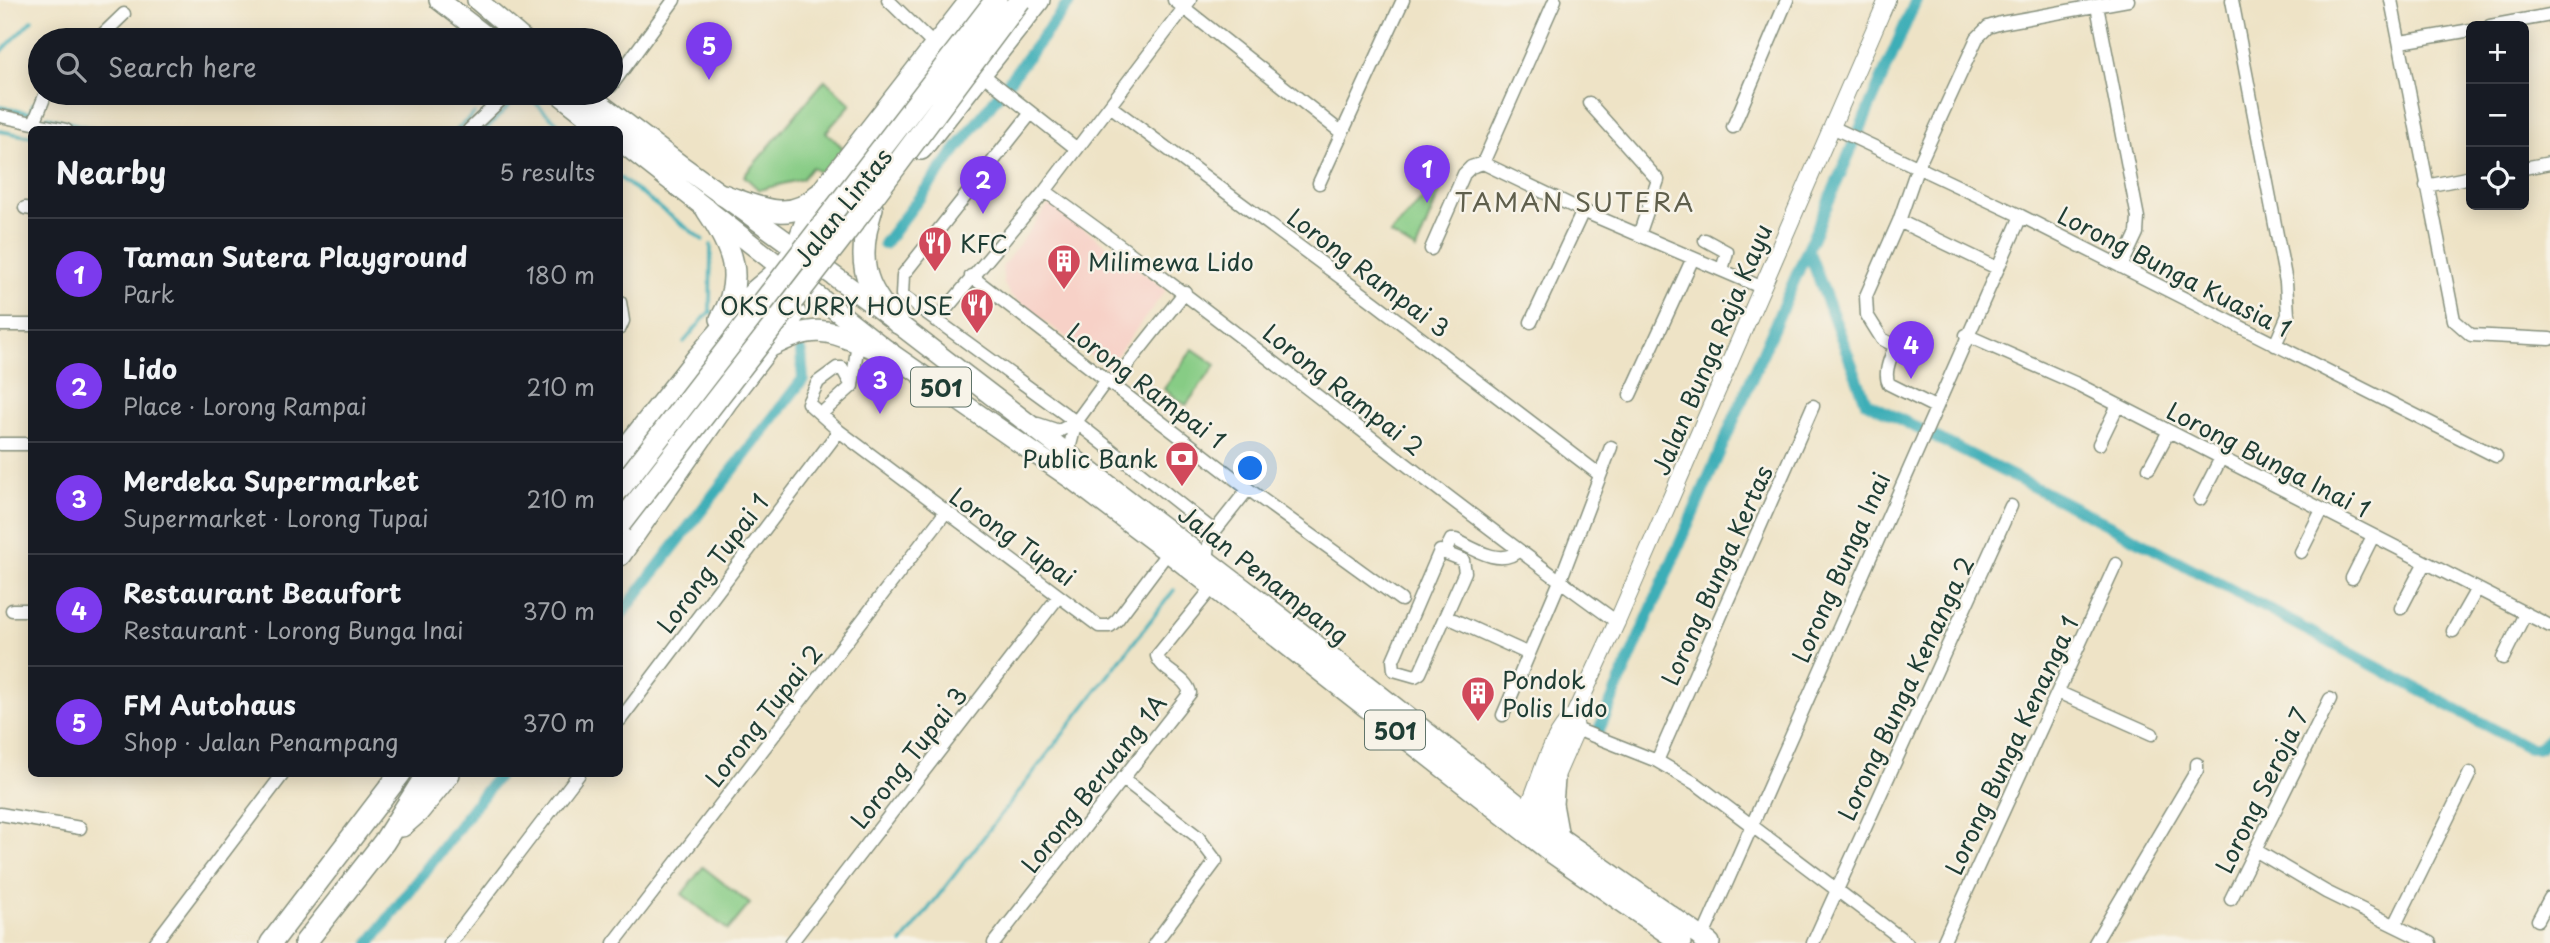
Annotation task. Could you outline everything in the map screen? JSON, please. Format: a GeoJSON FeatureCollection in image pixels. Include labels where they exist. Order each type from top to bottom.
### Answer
{"type":"FeatureCollection","features":[{"type":"Feature","properties":{"kind":"highway","name":"Jalan Lintas"},"geometry":{"type":"LineString","coordinates":[[623,452],[698,357],[755,291],[781,269],[796,248],[807,219],[823,190],[971,0]]}},
{"type":"Feature","properties":{"kind":"highway","name":"Jalan Lintas"},"geometry":{"type":"LineString","coordinates":[[623,484],[996,0]]}},
{"type":"Feature","properties":{"kind":"highway","name":"Jalan Lintas"},"geometry":{"type":"LineString","coordinates":[[623,520],[824,262],[1020,0]]}},
{"type":"Feature","properties":{"kind":"highway","name":"Jalan Lintas"},"geometry":{"type":"LineString","coordinates":[[623,551],[727,401],[772,346],[826,268],[1039,0]]}},
{"type":"Feature","properties":{"kind":"highway"},"geometry":{"type":"LineString","coordinates":[[698,357],[731,303],[735,290],[733,264],[715,203],[775,212],[794,212],[810,204],[823,190]]}},
{"type":"Feature","properties":{"kind":"highway"},"geometry":{"type":"LineString","coordinates":[[823,190],[818,211],[819,221],[825,228],[840,232],[850,230],[867,215]]}},
{"type":"Feature","properties":{"kind":"highway"},"geometry":{"type":"LineString","coordinates":[[867,215],[862,252],[866,275],[876,300],[898,323]]}},
{"type":"Feature","properties":{"kind":"highway"},"geometry":{"type":"LineString","coordinates":[[732,318],[761,312],[770,314],[779,330],[772,346]]}},
{"type":"Feature","properties":{"kind":"highway"},"geometry":{"type":"LineString","coordinates":[[772,346],[805,331],[832,331],[889,352]]}},
{"type":"Feature","properties":{"kind":"highway"},"geometry":{"type":"LineString","coordinates":[[384,842],[418,812],[447,777]]}},
{"type":"Feature","properties":{"kind":"highway"},"geometry":{"type":"LineString","coordinates":[[271,943],[391,778]]}},
{"type":"Feature","properties":{"kind":"highway"},"geometry":{"type":"LineString","coordinates":[[305,943],[384,842],[422,781]]}},
{"type":"Feature","properties":{"kind":"main road"},"geometry":{"type":"LineString","coordinates":[[439,0],[475,28]]}},
{"type":"Feature","properties":{"kind":"main road"},"geometry":{"type":"LineString","coordinates":[[477,0],[510,28]]}},
{"type":"Feature","properties":{"kind":"main road"},"geometry":{"type":"LineString","coordinates":[[573,105],[600,126]]}},
{"type":"Feature","properties":{"kind":"main road","name":"Jalan Penampang"},"geometry":{"type":"LineString","coordinates":[[607,105],[715,203],[781,269],[889,352],[1073,480],[1212,587],[1284,632]]}},
{"type":"Feature","properties":{"kind":"main road","name":"Jalan Penampang"},"geometry":{"type":"LineString","coordinates":[[623,143],[715,203],[826,268],[1206,561],[1284,632],[1681,943]]}},
{"type":"Feature","properties":{"kind":"main road"},"geometry":{"type":"LineString","coordinates":[[1068,453],[1067,466],[1073,480]]}},
{"type":"Feature","properties":{"kind":"main road"},"geometry":{"type":"LineString","coordinates":[[1555,779],[1553,804],[1559,837]]}},
{"type":"Feature","properties":{"kind":"main road","name":"Jalan Penampang"},"geometry":{"type":"LineString","coordinates":[[1528,823],[1559,837],[1704,941]]}},
{"type":"Feature","properties":{"kind":"street"},"geometry":{"type":"LineString","coordinates":[[623,69],[673,0]]}},
{"type":"Feature","properties":{"kind":"street"},"geometry":{"type":"LineString","coordinates":[[888,0],[934,46]]}},
{"type":"Feature","properties":{"kind":"street"},"geometry":{"type":"LineString","coordinates":[[1319,183],[1403,0]]}},
{"type":"Feature","properties":{"kind":"street"},"geometry":{"type":"LineString","coordinates":[[1483,163],[1555,0]]}},
{"type":"Feature","properties":{"kind":"street"},"geometry":{"type":"LineString","coordinates":[[1733,127],[1787,0]]}},
{"type":"Feature","properties":{"kind":"street","name":"Jalan Bunga Raja Kayu"},"geometry":{"type":"LineString","coordinates":[[1528,823],[1790,224],[1840,131],[1887,0]]}},
{"type":"Feature","properties":{"kind":"street"},"geometry":{"type":"LineString","coordinates":[[1932,412],[1889,384],[1889,361],[1895,346],[1882,339],[1867,315],[1866,296],[1899,221],[1917,169],[1977,38],[1988,27],[2128,0]]}},
{"type":"Feature","properties":{"kind":"street"},"geometry":{"type":"LineString","coordinates":[[2232,0],[2286,282],[2288,314],[2275,345]]}},
{"type":"Feature","properties":{"kind":"street"},"geometry":{"type":"LineString","coordinates":[[2391,0],[2454,320],[2471,335],[2550,340]]}},
{"type":"Feature","properties":{"kind":"street"},"geometry":{"type":"LineString","coordinates":[[936,321],[1045,191],[1110,106],[1183,3],[1342,133]]}},
{"type":"Feature","properties":{"kind":"street"},"geometry":{"type":"LineString","coordinates":[[2097,6],[2138,218],[2137,233],[2121,267]]}},
{"type":"Feature","properties":{"kind":"street"},"geometry":{"type":"LineString","coordinates":[[109,28],[124,14]]}},
{"type":"Feature","properties":{"kind":"street"},"geometry":{"type":"LineString","coordinates":[[2517,21],[2550,15]]}},
{"type":"Feature","properties":{"kind":"street"},"geometry":{"type":"LineString","coordinates":[[2401,42],[2466,31]]}},
{"type":"Feature","properties":{"kind":"street"},"geometry":{"type":"LineString","coordinates":[[982,74],[1077,149]]}},
{"type":"Feature","properties":{"kind":"street"},"geometry":{"type":"LineString","coordinates":[[1589,103],[1658,180],[1639,235]]}},
{"type":"Feature","properties":{"kind":"street"},"geometry":{"type":"LineString","coordinates":[[34,123],[41,105]]}},
{"type":"Feature","properties":{"kind":"street"},"geometry":{"type":"LineString","coordinates":[[472,126],[495,105]]}},
{"type":"Feature","properties":{"kind":"street","name":"Lorong Rampai 3"},"geometry":{"type":"LineString","coordinates":[[1110,106],[1600,475]]}},
{"type":"Feature","properties":{"kind":"street"},"geometry":{"type":"LineString","coordinates":[[1031,113],[903,275],[902,295],[1076,422],[1215,532]]}},
{"type":"Feature","properties":{"kind":"street"},"geometry":{"type":"LineString","coordinates":[[0,116],[48,126]]}},
{"type":"Feature","properties":{"kind":"street","name":"Lorong Bunga Kuasia 1"},"geometry":{"type":"LineString","coordinates":[[1840,131],[2021,216],[2496,456]]}},
{"type":"Feature","properties":{"kind":"street"},"geometry":{"type":"LineString","coordinates":[[1431,249],[1464,174],[1471,167],[1483,163],[1583,211],[1763,288]]}},
{"type":"Feature","properties":{"kind":"street"},"geometry":{"type":"LineString","coordinates":[[2529,167],[2550,163]]}},
{"type":"Feature","properties":{"kind":"street"},"geometry":{"type":"LineString","coordinates":[[2426,186],[2466,178]]}},
{"type":"Feature","properties":{"kind":"street","name":"Lorong Rampai 2"},"geometry":{"type":"LineString","coordinates":[[1045,191],[1185,292],[1617,622]]}},
{"type":"Feature","properties":{"kind":"street"},"geometry":{"type":"LineString","coordinates":[[1531,322],[1583,211]]}},
{"type":"Feature","properties":{"kind":"street","name":"Lorong Bunga Inai"},"geometry":{"type":"LineString","coordinates":[[1704,941],[1751,822],[2021,216]]}},
{"type":"Feature","properties":{"kind":"street"},"geometry":{"type":"LineString","coordinates":[[1899,221],[1997,268]]}},
{"type":"Feature","properties":{"kind":"street"},"geometry":{"type":"LineString","coordinates":[[1705,240],[1727,252],[1722,270]]}},
{"type":"Feature","properties":{"kind":"street"},"geometry":{"type":"LineString","coordinates":[[1630,396],[1693,258]]}},
{"type":"Feature","properties":{"kind":"street","name":"Lorong Rampai 1"},"geometry":{"type":"LineString","coordinates":[[971,276],[1248,489],[1401,600]]}},
{"type":"Feature","properties":{"kind":"street"},"geometry":{"type":"LineString","coordinates":[[1003,406],[1049,430],[1059,431],[1076,422],[1185,292]]}},
{"type":"Feature","properties":{"kind":"street"},"geometry":{"type":"LineString","coordinates":[[0,325],[28,325]]}},
{"type":"Feature","properties":{"kind":"street","name":"Lorong Bunga Inai 1"},"geometry":{"type":"LineString","coordinates":[[1966,335],[2118,405],[2550,626]]}},
{"type":"Feature","properties":{"kind":"street"},"geometry":{"type":"LineString","coordinates":[[852,386],[842,368],[829,371],[807,401],[822,413],[852,386],[859,341]]}},
{"type":"Feature","properties":{"kind":"street"},"geometry":{"type":"LineString","coordinates":[[2099,444],[2118,405]]}},
{"type":"Feature","properties":{"kind":"street","name":"Lorong Bunga Kertas"},"geometry":{"type":"LineString","coordinates":[[1657,761],[1813,406]]}},
{"type":"Feature","properties":{"kind":"street","name":"Lorong Tupai"},"geometry":{"type":"LineString","coordinates":[[822,413],[839,431],[1099,626],[1110,626],[1168,552]]}},
{"type":"Feature","properties":{"kind":"street"},"geometry":{"type":"LineString","coordinates":[[1068,453],[1076,422]]}},
{"type":"Feature","properties":{"kind":"street","name":"Lorong Tupai 1"},"geometry":{"type":"LineString","coordinates":[[623,716],[839,431]]}},
{"type":"Feature","properties":{"kind":"street"},"geometry":{"type":"LineString","coordinates":[[2149,468],[2169,431]]}},
{"type":"Feature","properties":{"kind":"street"},"geometry":{"type":"LineString","coordinates":[[0,444],[28,444]]}},
{"type":"Feature","properties":{"kind":"street"},"geometry":{"type":"LineString","coordinates":[[1503,715],[1560,581],[1611,447]]}},
{"type":"Feature","properties":{"kind":"street"},"geometry":{"type":"LineString","coordinates":[[2200,499],[2221,458]]}},
{"type":"Feature","properties":{"kind":"street"},"geometry":{"type":"LineString","coordinates":[[1206,561],[1208,544],[1215,532],[1248,489]]}},
{"type":"Feature","properties":{"kind":"street","name":"Lorong Bunga Kenanga 2"},"geometry":{"type":"LineString","coordinates":[[1813,943],[2011,506]]}},
{"type":"Feature","properties":{"kind":"street"},"geometry":{"type":"LineString","coordinates":[[2301,552],[2322,510]]}},
{"type":"Feature","properties":{"kind":"street","name":"Lorong Tupai 2"},"geometry":{"type":"LineString","coordinates":[[614,943],[946,513]]}},
{"type":"Feature","properties":{"kind":"street"},"geometry":{"type":"LineString","coordinates":[[2352,578],[2373,536]]}},
{"type":"Feature","properties":{"kind":"street"},"geometry":{"type":"LineString","coordinates":[[1445,551],[1463,560],[1465,572],[1420,673],[1405,675],[1394,670],[1393,660],[1437,555],[1445,551],[1451,540],[1502,559],[1513,556],[1520,550]]}},
{"type":"Feature","properties":{"kind":"street"},"geometry":{"type":"LineString","coordinates":[[2401,608],[2425,562]]}},
{"type":"Feature","properties":{"kind":"street","name":"Lorong Bunga Kenanga 1"},"geometry":{"type":"LineString","coordinates":[[1943,943],[2060,693],[2116,564]]}},
{"type":"Feature","properties":{"kind":"street","name":"Lorong Beruang 1A"},"geometry":{"type":"LineString","coordinates":[[994,943],[1190,693],[1187,685],[1160,663],[1157,656],[1212,587]]}},
{"type":"Feature","properties":{"kind":"street"},"geometry":{"type":"LineString","coordinates":[[2453,631],[2477,589]]}},
{"type":"Feature","properties":{"kind":"street","name":"Lorong Tupai 3"},"geometry":{"type":"LineString","coordinates":[[791,943],[1059,596]]}},
{"type":"Feature","properties":{"kind":"street"},"geometry":{"type":"LineString","coordinates":[[12,610],[28,610]]}},
{"type":"Feature","properties":{"kind":"street"},"geometry":{"type":"LineString","coordinates":[[2503,658],[2525,614]]}},
{"type":"Feature","properties":{"kind":"street"},"geometry":{"type":"LineString","coordinates":[[1454,620],[1529,654]]}},
{"type":"Feature","properties":{"kind":"street"},"geometry":{"type":"LineString","coordinates":[[2060,693],[2152,734]]}},
{"type":"Feature","properties":{"kind":"street","name":"Lorong Seroja 7"},"geometry":{"type":"LineString","coordinates":[[2231,900],[2330,699]]}},
{"type":"Feature","properties":{"kind":"street"},"geometry":{"type":"LineString","coordinates":[[1571,723],[1657,761],[1699,785],[1907,943]]}},
{"type":"Feature","properties":{"kind":"street","name":"Jalan Bunga Raja Kayu"},"geometry":{"type":"LineString","coordinates":[[1528,823],[1555,779],[1571,723]]}},
{"type":"Feature","properties":{"kind":"street"},"geometry":{"type":"LineString","coordinates":[[2095,943],[2197,771],[2197,764]]}},
{"type":"Feature","properties":{"kind":"street"},"geometry":{"type":"LineString","coordinates":[[2395,925],[2470,773]]}},
{"type":"Feature","properties":{"kind":"street"},"geometry":{"type":"LineString","coordinates":[[155,943],[282,777]]}},
{"type":"Feature","properties":{"kind":"street"},"geometry":{"type":"LineString","coordinates":[[450,943],[577,777]]}},
{"type":"Feature","properties":{"kind":"street"},"geometry":{"type":"LineString","coordinates":[[1122,778],[1198,837],[1216,861],[1155,943]]}},
{"type":"Feature","properties":{"kind":"street"},"geometry":{"type":"LineString","coordinates":[[0,814],[80,828]]}},
{"type":"Feature","properties":{"kind":"street"},"geometry":{"type":"LineString","coordinates":[[2255,850],[2326,892],[2430,943]]}},
{"type":"Feature","properties":{"kind":"street"},"geometry":{"type":"LineString","coordinates":[[2538,920],[2550,898]]}},
{"type":"Feature","properties":{"kind":"shaded area"},"geometry":{"type":"Polygon","coordinates":[[[1050,203],[1166,290],[1107,368],[1010,295],[1004,284],[1002,267],[1050,203]]]}},
{"type":"Feature","properties":{"kind":"green space"},"geometry":{"type":"Polygon","coordinates":[[[825,80],[851,104],[826,132],[846,151],[824,175],[812,167],[802,179],[759,190],[744,176],[825,80]]]}},
{"type":"Feature","properties":{"kind":"green space"},"geometry":{"type":"Polygon","coordinates":[[[1448,172],[1416,250],[1390,234],[1448,172]]]}},
{"type":"Feature","properties":{"kind":"green space"},"geometry":{"type":"Polygon","coordinates":[[[1193,349],[1216,365],[1186,405],[1164,389],[1193,349]]]}},
{"type":"Feature","properties":{"kind":"green space"},"geometry":{"type":"Polygon","coordinates":[[[703,867],[750,904],[728,930],[682,894],[703,867]]]}},
{"type":"Feature","properties":{"kind":"waterway"},"geometry":{"type":"LineString","coordinates":[[884,244],[1071,0]]}},
{"type":"Feature","properties":{"kind":"waterway"},"geometry":{"type":"LineString","coordinates":[[1598,732],[1916,0]]}},
{"type":"Feature","properties":{"kind":"waterway"},"geometry":{"type":"LineString","coordinates":[[0,53],[32,20]]}},
{"type":"Feature","properties":{"kind":"waterway"},"geometry":{"type":"LineString","coordinates":[[0,107],[30,113],[33,105]]}},
{"type":"Feature","properties":{"kind":"waterway"},"geometry":{"type":"LineString","coordinates":[[489,126],[510,105]]}},
{"type":"Feature","properties":{"kind":"waterway"},"geometry":{"type":"LineString","coordinates":[[538,105],[561,126]]}},
{"type":"Feature","properties":{"kind":"waterway"},"geometry":{"type":"LineString","coordinates":[[460,126],[474,114]]}},
{"type":"Feature","properties":{"kind":"waterway"},"geometry":{"type":"LineString","coordinates":[[47,117],[83,126]]}},
{"type":"Feature","properties":{"kind":"waterway"},"geometry":{"type":"LineString","coordinates":[[0,131],[28,136]]}},
{"type":"Feature","properties":{"kind":"waterway"},"geometry":{"type":"LineString","coordinates":[[623,180],[703,240]]}},
{"type":"Feature","properties":{"kind":"waterway"},"geometry":{"type":"LineString","coordinates":[[711,245],[710,311],[714,314]]}},
{"type":"Feature","properties":{"kind":"waterway"},"geometry":{"type":"LineString","coordinates":[[1808,250],[1866,402],[2115,528],[2529,748],[2538,748],[2550,739]]}},
{"type":"Feature","properties":{"kind":"waterway"},"geometry":{"type":"LineString","coordinates":[[684,342],[710,311]]}},
{"type":"Feature","properties":{"kind":"waterway"},"geometry":{"type":"LineString","coordinates":[[623,612],[803,379],[801,352]]}},
{"type":"Feature","properties":{"kind":"waterway"},"geometry":{"type":"LineString","coordinates":[[902,943],[1174,590]]}},
{"type":"Feature","properties":{"kind":"waterway"},"geometry":{"type":"LineString","coordinates":[[370,943],[497,777]]}},
{"type":"Feature","properties":{"kind":"place","name":"FM Autohaus"},"geometry":{"type":"Point","coordinates":[709,80]}},
{"type":"Feature","properties":{"kind":"place","name":"Taman Sutera Playground"},"geometry":{"type":"Point","coordinates":[1427,203]}},
{"type":"Feature","properties":{"kind":"place","name":"Lido"},"geometry":{"type":"Point","coordinates":[983,214]}},
{"type":"Feature","properties":{"kind":"place","name":"KFC"},"geometry":{"type":"Point","coordinates":[935,273]}},
{"type":"Feature","properties":{"kind":"place","name":"Milimewa Lido"},"geometry":{"type":"Point","coordinates":[1064,291]}},
{"type":"Feature","properties":{"kind":"place","name":"OKS CURRY HOUSE"},"geometry":{"type":"Point","coordinates":[977,335]}},
{"type":"Feature","properties":{"kind":"place","name":"Restaurant Beaufort"},"geometry":{"type":"Point","coordinates":[1911,379]}},
{"type":"Feature","properties":{"kind":"place","name":"Merdeka Supermarket"},"geometry":{"type":"Point","coordinates":[880,414]}},
{"type":"Feature","properties":{"kind":"place","name":"Public Bank"},"geometry":{"type":"Point","coordinates":[1182,488]}},
{"type":"Feature","properties":{"kind":"place","name":"Pondok Polis Lido"},"geometry":{"type":"Point","coordinates":[1478,723]}},
{"type":"Feature","properties":{"kind":"district","name":"TAMAN SUTERA"},"geometry":{"type":"Point","coordinates":[1575,201]}}]}
